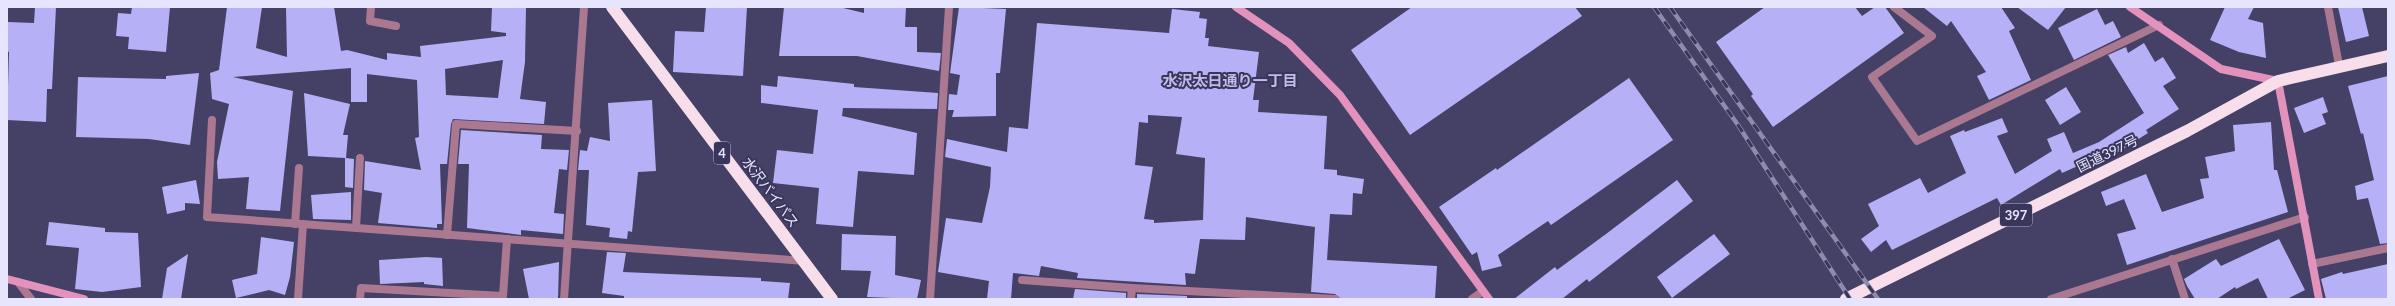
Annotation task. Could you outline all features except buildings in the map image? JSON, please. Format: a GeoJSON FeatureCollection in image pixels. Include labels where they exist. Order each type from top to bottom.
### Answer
{"type":"FeatureCollection","features":[{"type":"Feature","properties":{"kind":"highway","name":"水沢バイパス"},"geometry":{"type":"LineString","coordinates":[[612,7],[805,261],[832,299]]}},
{"type":"Feature","properties":{"kind":"highway","name":"国道397号"},"geometry":{"type":"LineString","coordinates":[[1846,299],[2186,131],[2278,81],[2339,65],[2388,56]]}},
{"type":"Feature","properties":{"kind":"street"},"geometry":{"type":"LineString","coordinates":[[371,7],[370,21],[396,26]]}},
{"type":"Feature","properties":{"kind":"street"},"geometry":{"type":"LineString","coordinates":[[564,299],[577,131],[584,7]]}},
{"type":"Feature","properties":{"kind":"street"},"geometry":{"type":"LineString","coordinates":[[930,299],[949,7]]}},
{"type":"Feature","properties":{"kind":"street"},"geometry":{"type":"LineString","coordinates":[[1236,7],[1289,43],[1340,95],[1489,299]]}},
{"type":"Feature","properties":{"kind":"street"},"geometry":{"type":"LineString","coordinates":[[1894,7],[1932,36],[1872,77],[1918,141],[2159,26]]}},
{"type":"Feature","properties":{"kind":"street"},"geometry":{"type":"LineString","coordinates":[[2130,7],[2221,70],[2278,81],[2318,299]]}},
{"type":"Feature","properties":{"kind":"street"},"geometry":{"type":"LineString","coordinates":[[2328,7],[2339,65]]}},
{"type":"Feature","properties":{"kind":"street"},"geometry":{"type":"LineString","coordinates":[[212,120],[207,217],[805,261]]}},
{"type":"Feature","properties":{"kind":"street"},"geometry":{"type":"LineString","coordinates":[[447,235],[456,124],[577,131]]}},
{"type":"Feature","properties":{"kind":"street"},"geometry":{"type":"LineString","coordinates":[[356,228],[360,158]]}},
{"type":"Feature","properties":{"kind":"street"},"geometry":{"type":"LineString","coordinates":[[298,299],[299,168]]}},
{"type":"Feature","properties":{"kind":"street"},"geometry":{"type":"LineString","coordinates":[[2051,299],[2304,217]]}},
{"type":"Feature","properties":{"kind":"street"},"geometry":{"type":"LineString","coordinates":[[360,299],[361,288],[503,296],[508,239]]}},
{"type":"Feature","properties":{"kind":"street"},"geometry":{"type":"LineString","coordinates":[[2312,264],[2388,248]]}},
{"type":"Feature","properties":{"kind":"street"},"geometry":{"type":"LineString","coordinates":[[2172,259],[2185,299]]}},
{"type":"Feature","properties":{"kind":"street"},"geometry":{"type":"LineString","coordinates":[[7,279],[84,299]]}},
{"type":"Feature","properties":{"kind":"street"},"geometry":{"type":"LineString","coordinates":[[1022,280],[1132,288],[1335,299]]}},
{"type":"Feature","properties":{"kind":"street"},"geometry":{"type":"LineString","coordinates":[[18,282],[31,299]]}},
{"type":"Feature","properties":{"kind":"street"},"geometry":{"type":"LineString","coordinates":[[1131,299],[1132,288]]}},
{"type":"Feature","properties":{"kind":"street"},"geometry":{"type":"LineString","coordinates":[[1472,299],[1483,291]]}},
{"type":"Feature","properties":{"kind":"railway"},"geometry":{"type":"LineString","coordinates":[[1654,7],[1738,125],[1850,299]]}},
{"type":"Feature","properties":{"kind":"railway"},"geometry":{"type":"LineString","coordinates":[[1670,7],[1878,299]]}},
{"type":"Feature","properties":{"kind":"district","name":"水沢太日通り一丁目"},"geometry":{"type":"Point","coordinates":[1230,80]}}]}
